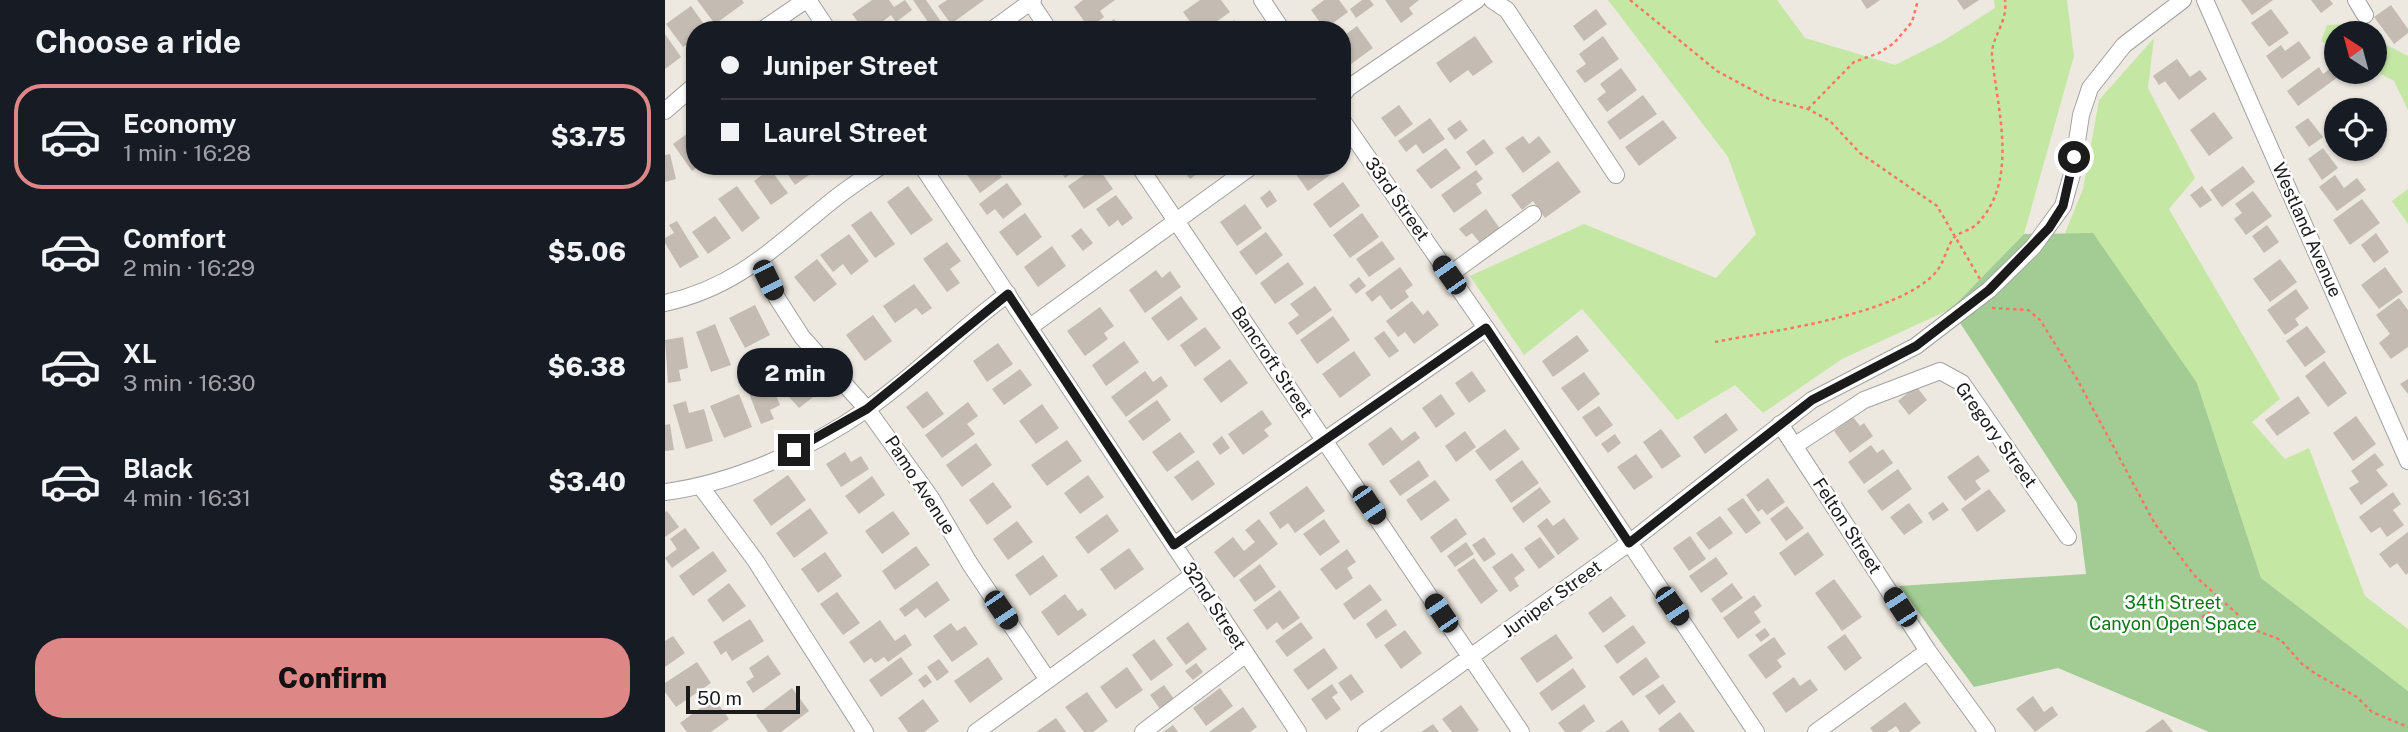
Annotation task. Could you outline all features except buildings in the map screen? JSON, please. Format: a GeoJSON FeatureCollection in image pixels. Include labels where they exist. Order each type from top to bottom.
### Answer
{"type":"FeatureCollection","features":[{"type":"Feature","properties":{"kind":"street"},"geometry":{"type":"LineString","coordinates":[[776,21],[807,0],[822,21]]}},
{"type":"Feature","properties":{"kind":"street"},"geometry":{"type":"LineString","coordinates":[[1262,0],[1276,21]]}},
{"type":"Feature","properties":{"kind":"street"},"geometry":{"type":"LineString","coordinates":[[1351,87],[1477,0]]}},
{"type":"Feature","properties":{"kind":"street"},"geometry":{"type":"LineString","coordinates":[[1492,0],[1507,10],[1616,175]]}},
{"type":"Feature","properties":{"kind":"street","name":"Juniper Street"},"geometry":{"type":"LineString","coordinates":[[1366,732],[1629,543],[1812,400],[1916,346],[1985,294],[2033,247],[2063,206],[2072,174],[2081,115],[2090,89],[2124,45],[2183,0]]}},
{"type":"Feature","properties":{"kind":"street","name":"Westland Avenue"},"geometry":{"type":"LineString","coordinates":[[2205,0],[2408,461]]}},
{"type":"Feature","properties":{"kind":"street"},"geometry":{"type":"LineString","coordinates":[[2356,0],[2365,15]]}},
{"type":"Feature","properties":{"kind":"street"},"geometry":{"type":"LineString","coordinates":[[1004,21],[1031,1],[1043,21]]}},
{"type":"Feature","properties":{"kind":"street"},"geometry":{"type":"LineString","coordinates":[[665,111],[686,93]]}},
{"type":"Feature","properties":{"kind":"street","name":"33rd Street"},"geometry":{"type":"LineString","coordinates":[[1351,133],[1486,328],[1756,732]]}},
{"type":"Feature","properties":{"kind":"street"},"geometry":{"type":"LineString","coordinates":[[665,303],[733,278],[760,262],[835,198],[868,175]]}},
{"type":"Feature","properties":{"kind":"street","name":"32nd Street"},"geometry":{"type":"LineString","coordinates":[[928,175],[1298,732]]}},
{"type":"Feature","properties":{"kind":"street","name":"Bancroft Street"},"geometry":{"type":"LineString","coordinates":[[1145,175],[1521,732]]}},
{"type":"Feature","properties":{"kind":"street"},"geometry":{"type":"LineString","coordinates":[[1030,327],[1240,175]]}},
{"type":"Feature","properties":{"kind":"street"},"geometry":{"type":"LineString","coordinates":[[1449,275],[1533,214]]}},
{"type":"Feature","properties":{"kind":"street","name":"Pamo Avenue"},"geometry":{"type":"LineString","coordinates":[[760,262],[776,298],[802,337],[867,409],[931,498],[970,564],[1048,680]]}},
{"type":"Feature","properties":{"kind":"street"},"geometry":{"type":"LineString","coordinates":[[665,492],[701,487],[771,462],[867,409],[1008,294]]}},
{"type":"Feature","properties":{"kind":"street"},"geometry":{"type":"LineString","coordinates":[[1174,545],[1486,328]]}},
{"type":"Feature","properties":{"kind":"street","name":"Gregory Street"},"geometry":{"type":"LineString","coordinates":[[1794,446],[1864,400],[1940,371],[1962,383],[2068,537]]}},
{"type":"Feature","properties":{"kind":"street","name":"Felton Street"},"geometry":{"type":"LineString","coordinates":[[1780,424],[1928,651],[1987,732]]}},
{"type":"Feature","properties":{"kind":"street"},"geometry":{"type":"LineString","coordinates":[[701,487],[755,560],[865,732]]}},
{"type":"Feature","properties":{"kind":"street"},"geometry":{"type":"LineString","coordinates":[[976,732],[1193,575]]}},
{"type":"Feature","properties":{"kind":"street"},"geometry":{"type":"LineString","coordinates":[[1816,732],[1928,651]]}},
{"type":"Feature","properties":{"kind":"street"},"geometry":{"type":"LineString","coordinates":[[1143,732],[1246,654]]}},
{"type":"Feature","properties":{"kind":"path"},"geometry":{"type":"LineString","coordinates":[[1630,0],[1717,71],[1769,99],[1808,109],[1830,121],[1860,153],[1937,206],[1991,308],[2028,310],[2040,320],[2077,379],[2155,524],[2195,576],[2255,630],[2281,640],[2301,663],[2316,674],[2357,697],[2372,712],[2408,727]]}},
{"type":"Feature","properties":{"kind":"path"},"geometry":{"type":"LineString","coordinates":[[1808,109],[1854,62],[1879,53],[1894,43],[1912,22],[1918,0]]}},
{"type":"Feature","properties":{"kind":"path"},"geometry":{"type":"LineString","coordinates":[[1715,342],[1799,326],[1905,296],[1937,272],[1955,237],[1975,226],[1993,199],[2002,166],[1999,100],[1992,52],[2007,14],[2005,0]]}},
{"type":"Feature","properties":{"kind":"path"},"geometry":{"type":"LineString","coordinates":[[2170,630],[2193,624],[2222,602]]}},
{"type":"Feature","properties":{"kind":"green space"},"geometry":{"type":"Polygon","coordinates":[[[1608,0],[1777,0],[1805,38],[1895,65],[1943,41],[1995,8],[1994,0],[2067,0],[2074,56],[2024,234],[1951,309],[1842,359],[1763,413],[1735,385],[1677,420],[1582,309],[1524,355],[1470,276],[1584,224],[1716,278],[1756,234],[1728,157],[1608,0]]]}},
{"type":"Feature","properties":{"kind":"green space"},"geometry":{"type":"Polygon","coordinates":[[[2154,38],[2148,88],[2195,178],[2169,209],[2280,399],[2252,422],[2285,459],[2309,448],[2365,596],[2408,629],[2408,691],[2261,578],[2197,383],[2065,233],[2083,189],[2099,100],[2154,38]]]}},
{"type":"Feature","properties":{"kind":"green space"},"geometry":{"type":"Polygon","coordinates":[[[2387,45],[2408,56],[2408,110],[2394,81],[2387,77],[2387,45]]]}},
{"type":"Feature","properties":{"kind":"green space"},"geometry":{"type":"Polygon","coordinates":[[[2408,189],[2408,224],[2392,201],[2408,189]]]}},
{"type":"Feature","properties":{"kind":"green space","name":"34th Street Canyon Open Space"},"geometry":{"type":"Polygon","coordinates":[[[2093,233],[2197,383],[2261,578],[2408,691],[2408,732],[2209,732],[2058,668],[1974,687],[1899,586],[2086,574],[2077,503],[1951,309],[2024,234],[2093,233]]]}},
{"type":"Feature","properties":{"kind":"route"},"geometry":{"type":"LineString","coordinates":[[794,450],[867,409],[1008,294],[1174,545],[1486,328],[1629,543],[1812,400],[1916,346],[1989,290],[2049,228],[2063,206],[2074,157]]}}]}
